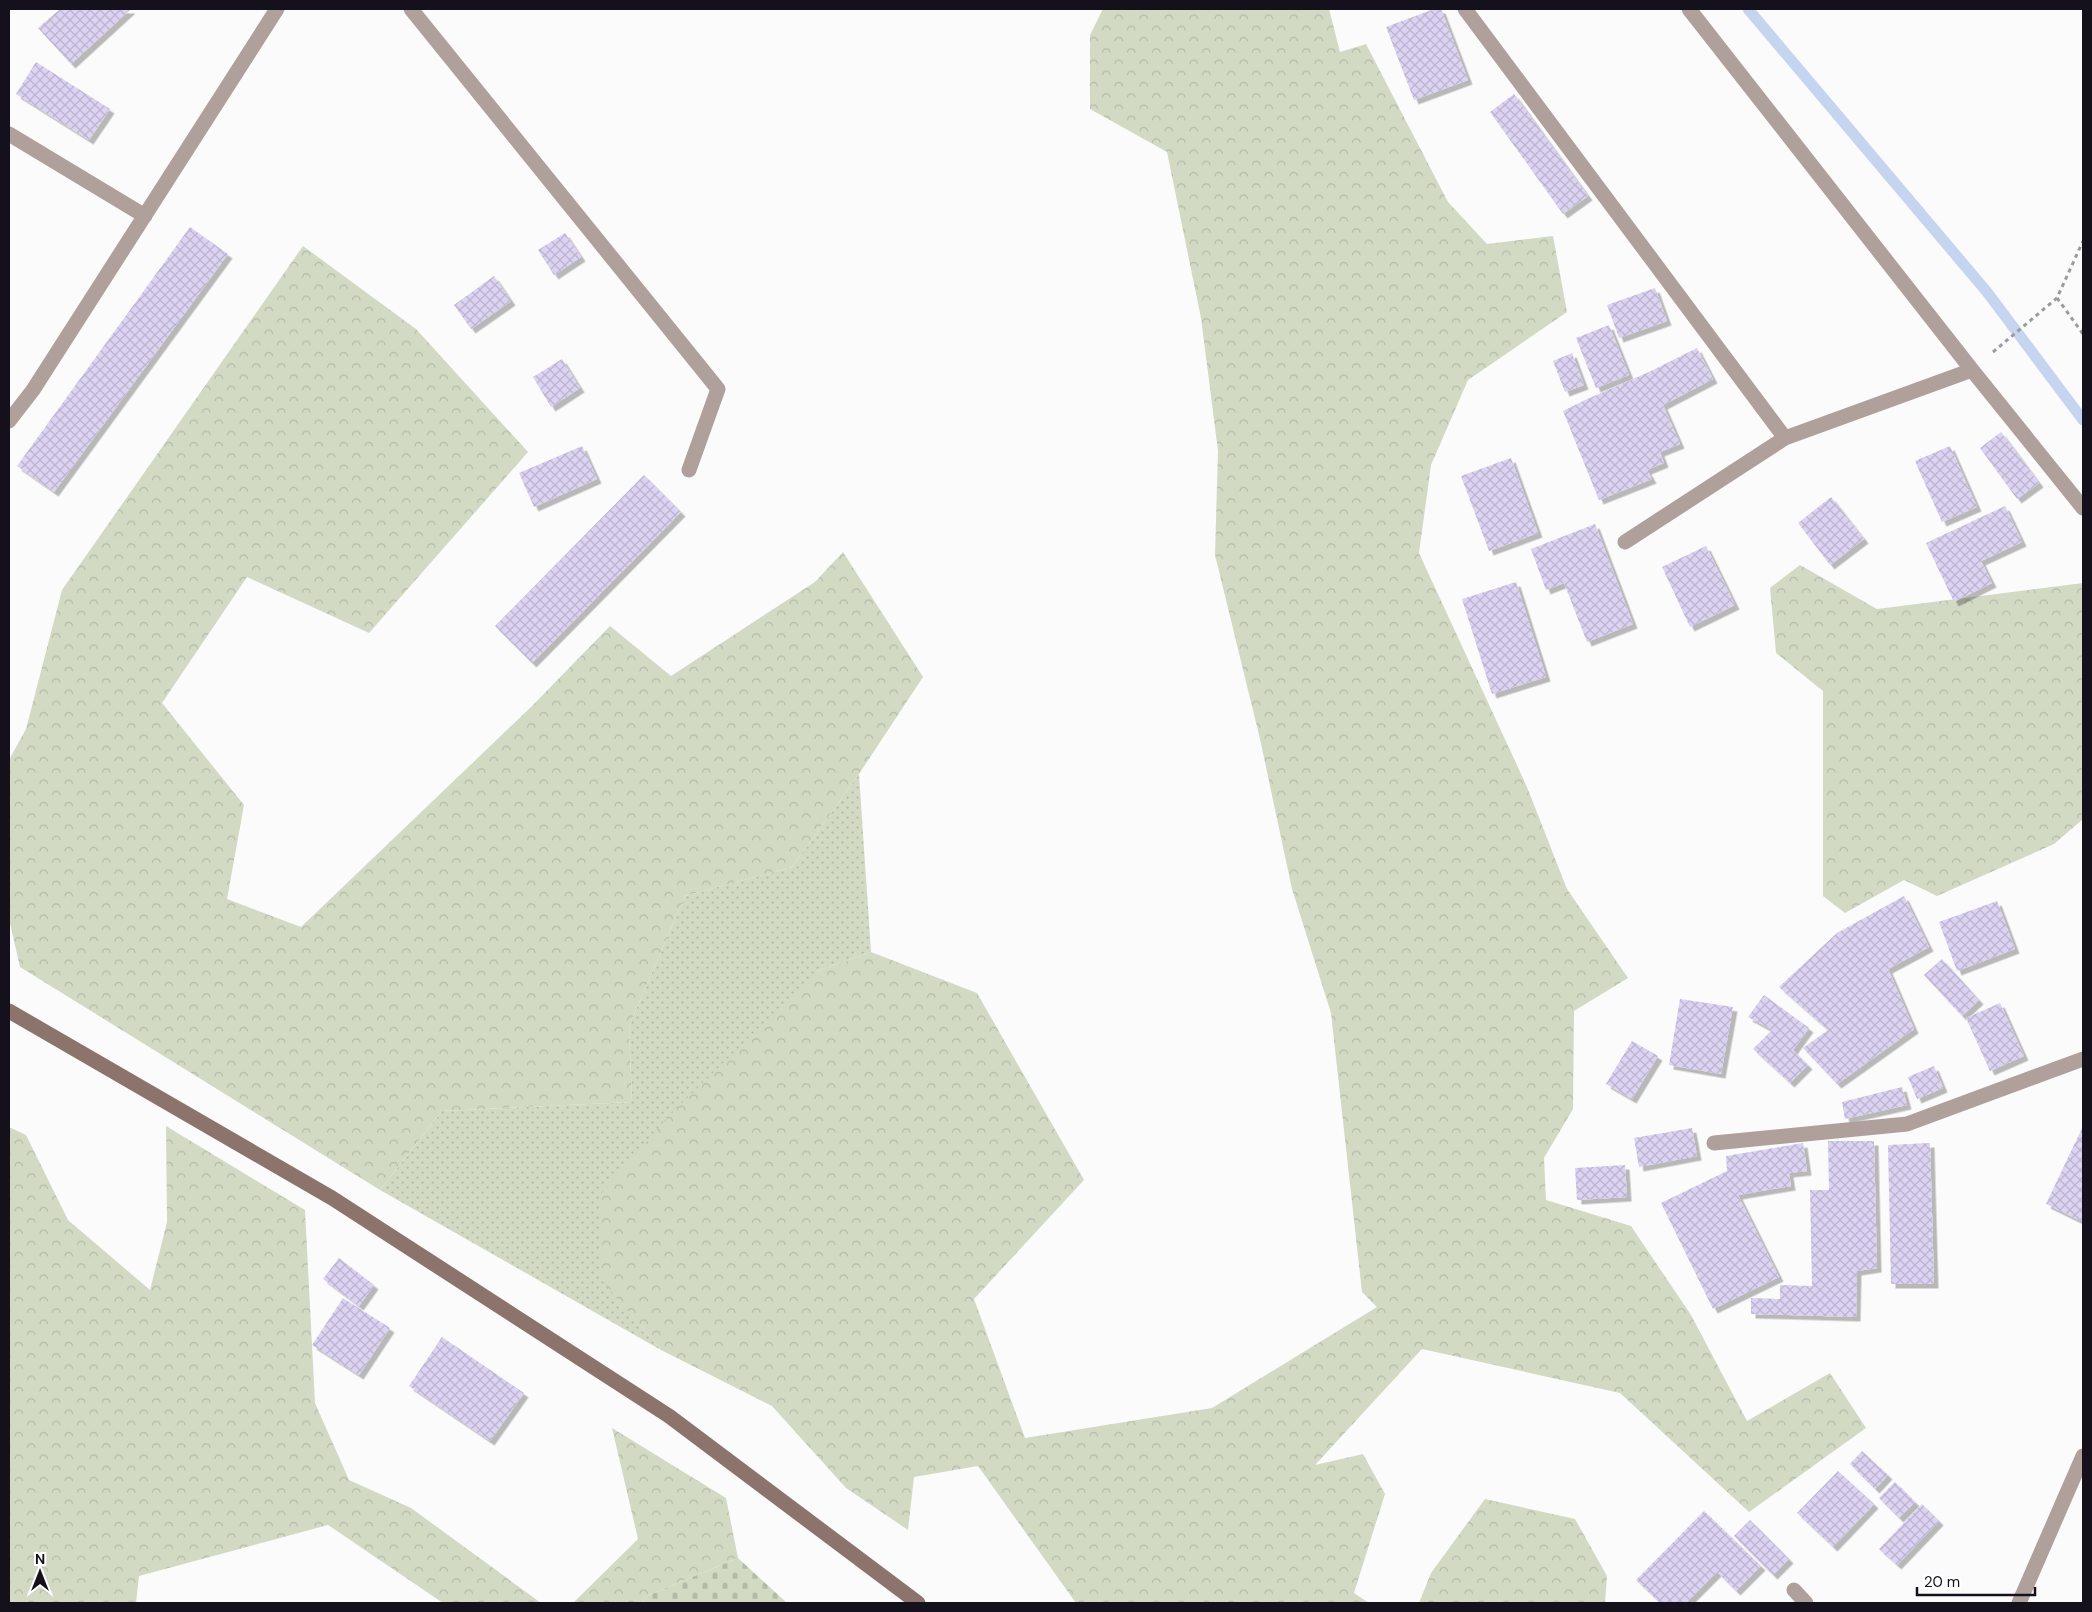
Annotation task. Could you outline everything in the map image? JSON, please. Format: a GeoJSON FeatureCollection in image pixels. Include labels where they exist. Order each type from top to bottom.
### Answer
{"type":"FeatureCollection","features":[{"type":"Feature","properties":{"kind":"street"},"geometry":{"type":"LineString","coordinates":[[9,420],[32,390],[278,9]]}},
{"type":"Feature","properties":{"kind":"street"},"geometry":{"type":"LineString","coordinates":[[411,9],[718,389],[689,470]]}},
{"type":"Feature","properties":{"kind":"street"},"geometry":{"type":"LineString","coordinates":[[1465,9],[1786,438]]}},
{"type":"Feature","properties":{"kind":"street"},"geometry":{"type":"LineString","coordinates":[[1690,9],[1972,370],[2083,508]]}},
{"type":"Feature","properties":{"kind":"street"},"geometry":{"type":"LineString","coordinates":[[9,134],[145,216]]}},
{"type":"Feature","properties":{"kind":"street"},"geometry":{"type":"LineString","coordinates":[[1625,542],[1786,438],[1972,370]]}},
{"type":"Feature","properties":{"kind":"street"},"geometry":{"type":"LineString","coordinates":[[9,1011],[332,1198],[669,1416],[918,1603]]}},
{"type":"Feature","properties":{"kind":"street"},"geometry":{"type":"LineString","coordinates":[[1714,1143],[1907,1124],[2083,1059]]}},
{"type":"Feature","properties":{"kind":"street"},"geometry":{"type":"LineString","coordinates":[[2019,1603],[2083,1456]]}},
{"type":"Feature","properties":{"kind":"street"},"geometry":{"type":"LineString","coordinates":[[1794,1590],[1806,1603]]}},
{"type":"Feature","properties":{"kind":"path"},"geometry":{"type":"LineString","coordinates":[[2009,339],[2057,298],[2083,241]]}},
{"type":"Feature","properties":{"kind":"path"},"geometry":{"type":"LineString","coordinates":[[2057,298],[2083,334]]}},
{"type":"Feature","properties":{"kind":"green space"},"geometry":{"type":"Polygon","coordinates":[[[1103,9],[1329,9],[1340,52],[1366,44],[1448,202],[1487,244],[1553,236],[1567,312],[1468,380],[1431,465],[1419,553],[1527,787],[1567,889],[1628,978],[1574,1011],[1573,1109],[1544,1158],[1546,1200],[1631,1226],[1691,1315],[1747,1421],[1830,1373],[1866,1428],[1749,1512],[1620,1393],[1422,1349],[1315,1465],[1363,1454],[1385,1494],[1354,1593],[1369,1603],[1076,1603],[978,1466],[914,1477],[908,1530],[846,1488],[772,1406],[661,1350],[601,1279],[601,1194],[667,1118],[817,971],[871,952],[977,993],[1084,1180],[974,1299],[1025,1438],[1212,1408],[1377,1307],[1362,1292],[1331,1013],[1292,889],[1260,739],[1215,555],[1218,451],[1201,318],[1167,152],[1090,109],[1090,35],[1103,9]]]}},
{"type":"Feature","properties":{"kind":"green space"},"geometry":{"type":"Polygon","coordinates":[[[303,246],[416,329],[528,452],[369,633],[247,577],[162,703],[244,805],[227,899],[301,927],[531,707],[610,626],[671,676],[815,582],[843,552],[923,677],[859,774],[792,867],[685,896],[629,1026],[632,1102],[442,1111],[380,1190],[20,967],[9,919],[9,760],[26,729],[62,590],[303,246]]]}},
{"type":"Feature","properties":{"kind":"green space"},"geometry":{"type":"Polygon","coordinates":[[[1800,565],[1877,609],[2083,583],[2083,819],[2054,844],[1937,896],[1904,880],[1845,913],[1823,896],[1823,691],[1776,653],[1770,588],[1800,565]]]}},
{"type":"Feature","properties":{"kind":"green space"},"geometry":{"type":"Polygon","coordinates":[[[859,774],[871,952],[817,971],[602,1279],[661,1350],[380,1190],[442,1111],[632,1102],[629,1026],[685,896],[792,867],[859,774]]]}},
{"type":"Feature","properties":{"kind":"green space"},"geometry":{"type":"Polygon","coordinates":[[[166,1126],[305,1210],[315,1403],[349,1480],[411,1508],[541,1603],[443,1603],[328,1525],[139,1576],[136,1603],[9,1603],[9,1127],[26,1135],[68,1220],[150,1290],[167,1222],[166,1126]]]}},
{"type":"Feature","properties":{"kind":"green space"},"geometry":{"type":"Polygon","coordinates":[[[612,1428],[726,1498],[738,1558],[649,1595],[641,1603],[573,1603],[638,1539],[612,1428]]]}},
{"type":"Feature","properties":{"kind":"green space"},"geometry":{"type":"Polygon","coordinates":[[[1485,1499],[1575,1519],[1607,1576],[1605,1603],[1419,1603],[1431,1573],[1485,1499]]]}},
{"type":"Feature","properties":{"kind":"green space"},"geometry":{"type":"Polygon","coordinates":[[[738,1558],[787,1603],[641,1603],[649,1595],[738,1558]]]}},
{"type":"Feature","properties":{"kind":"building"},"geometry":{"type":"Polygon","coordinates":[[[60,9],[131,9],[71,64],[38,28],[60,9]]]}},
{"type":"Feature","properties":{"kind":"building"},"geometry":{"type":"Polygon","coordinates":[[[1434,9],[1441,9],[1468,80],[1414,100],[1386,27],[1434,9]]]}},
{"type":"Feature","properties":{"kind":"building"},"geometry":{"type":"Polygon","coordinates":[[[36,62],[110,109],[89,140],[16,94],[36,62]]]}},
{"type":"Feature","properties":{"kind":"building"},"geometry":{"type":"Polygon","coordinates":[[[1514,94],[1588,196],[1563,214],[1490,112],[1514,94]]]}},
{"type":"Feature","properties":{"kind":"building"},"geometry":{"type":"Polygon","coordinates":[[[190,227],[228,254],[54,492],[17,466],[190,227]]]}},
{"type":"Feature","properties":{"kind":"building"},"geometry":{"type":"Polygon","coordinates":[[[565,233],[581,257],[554,275],[538,250],[565,233]]]}},
{"type":"Feature","properties":{"kind":"building"},"geometry":{"type":"Polygon","coordinates":[[[494,276],[511,301],[471,329],[454,305],[494,276]]]}},
{"type":"Feature","properties":{"kind":"building"},"geometry":{"type":"Polygon","coordinates":[[[1655,288],[1667,321],[1619,338],[1607,305],[1655,288]]]}},
{"type":"Feature","properties":{"kind":"building"},"geometry":{"type":"Polygon","coordinates":[[[1609,325],[1629,375],[1596,388],[1576,338],[1609,325]]]}},
{"type":"Feature","properties":{"kind":"building"},"geometry":{"type":"Polygon","coordinates":[[[1697,348],[1713,379],[1663,405],[1680,444],[1660,452],[1664,463],[1647,470],[1652,479],[1599,500],[1563,411],[1697,348]]]}},
{"type":"Feature","properties":{"kind":"building"},"geometry":{"type":"Polygon","coordinates":[[[1572,353],[1584,385],[1565,392],[1553,361],[1572,353]]]}},
{"type":"Feature","properties":{"kind":"building"},"geometry":{"type":"Polygon","coordinates":[[[562,359],[580,388],[551,407],[533,377],[562,359]]]}},
{"type":"Feature","properties":{"kind":"building"},"geometry":{"type":"Polygon","coordinates":[[[2001,432],[2039,483],[2017,499],[1980,448],[2001,432]]]}},
{"type":"Feature","properties":{"kind":"building"},"geometry":{"type":"Polygon","coordinates":[[[582,446],[597,479],[534,507],[519,473],[582,446]]]}},
{"type":"Feature","properties":{"kind":"building"},"geometry":{"type":"Polygon","coordinates":[[[1950,446],[1977,507],[1942,522],[1915,461],[1950,446]]]}},
{"type":"Feature","properties":{"kind":"building"},"geometry":{"type":"Polygon","coordinates":[[[1511,458],[1538,533],[1489,551],[1461,476],[1511,458]]]}},
{"type":"Feature","properties":{"kind":"building"},"geometry":{"type":"Polygon","coordinates":[[[644,475],[681,512],[532,663],[495,626],[644,475]]]}},
{"type":"Feature","properties":{"kind":"building"},"geometry":{"type":"Polygon","coordinates":[[[1831,497],[1864,539],[1830,565],[1798,523],[1831,497]]]}},
{"type":"Feature","properties":{"kind":"building"},"geometry":{"type":"Polygon","coordinates":[[[2005,506],[2022,542],[1981,561],[1992,583],[1954,602],[1926,543],[2005,506]]]}},
{"type":"Feature","properties":{"kind":"building"},"geometry":{"type":"Polygon","coordinates":[[[1595,524],[1633,624],[1587,642],[1564,583],[1546,590],[1531,549],[1595,524]]]}},
{"type":"Feature","properties":{"kind":"building"},"geometry":{"type":"Polygon","coordinates":[[[1706,546],[1735,605],[1690,627],[1662,567],[1706,546]]]}},
{"type":"Feature","properties":{"kind":"building"},"geometry":{"type":"Polygon","coordinates":[[[1516,582],[1546,677],[1492,694],[1462,599],[1516,582]]]}},
{"type":"Feature","properties":{"kind":"building"},"geometry":{"type":"Polygon","coordinates":[[[1904,896],[1929,947],[1888,969],[1914,1029],[1837,1084],[1803,1048],[1828,1030],[1779,987],[1837,933],[1904,896]]]}},
{"type":"Feature","properties":{"kind":"building"},"geometry":{"type":"Polygon","coordinates":[[[1997,901],[2015,949],[1957,971],[1939,922],[1997,901]]]}},
{"type":"Feature","properties":{"kind":"building"},"geometry":{"type":"Polygon","coordinates":[[[1942,959],[1979,1000],[1962,1016],[1924,975],[1942,959]]]}},
{"type":"Feature","properties":{"kind":"building"},"geometry":{"type":"Polygon","coordinates":[[[1764,995],[1809,1028],[1793,1050],[1808,1065],[1790,1083],[1753,1049],[1772,1030],[1748,1017],[1764,995]]]}},
{"type":"Feature","properties":{"kind":"building"},"geometry":{"type":"Polygon","coordinates":[[[1680,999],[1733,1007],[1721,1074],[1669,1065],[1680,999]]]}},
{"type":"Feature","properties":{"kind":"building"},"geometry":{"type":"Polygon","coordinates":[[[2000,1003],[2024,1056],[1990,1071],[1966,1018],[2000,1003]]]}},
{"type":"Feature","properties":{"kind":"building"},"geometry":{"type":"Polygon","coordinates":[[[1632,1041],[1658,1056],[1632,1099],[1606,1084],[1632,1041]]]}},
{"type":"Feature","properties":{"kind":"building"},"geometry":{"type":"Polygon","coordinates":[[[1934,1066],[1943,1088],[1917,1099],[1908,1077],[1934,1066]]]}},
{"type":"Feature","properties":{"kind":"building"},"geometry":{"type":"Polygon","coordinates":[[[1902,1087],[1907,1105],[1845,1119],[1842,1102],[1902,1087]]]}},
{"type":"Feature","properties":{"kind":"building"},"geometry":{"type":"Polygon","coordinates":[[[2083,1126],[2083,1222],[2046,1204],[2083,1126]]]}},
{"type":"Feature","properties":{"kind":"building"},"geometry":{"type":"Polygon","coordinates":[[[1692,1128],[1697,1156],[1639,1167],[1634,1138],[1692,1128]]]}},
{"type":"Feature","properties":{"kind":"building"},"geometry":{"type":"Polygon","coordinates":[[[1828,1141],[1874,1141],[1877,1268],[1857,1271],[1856,1317],[1751,1314],[1751,1298],[1780,1299],[1780,1285],[1812,1286],[1810,1190],[1829,1190],[1828,1141]]]}},
{"type":"Feature","properties":{"kind":"building"},"geometry":{"type":"Polygon","coordinates":[[[1803,1143],[1807,1171],[1789,1173],[1791,1186],[1738,1195],[1779,1277],[1713,1309],[1661,1203],[1727,1171],[1726,1156],[1803,1143]]]}},
{"type":"Feature","properties":{"kind":"building"},"geometry":{"type":"Polygon","coordinates":[[[1930,1143],[1934,1284],[1891,1284],[1888,1145],[1930,1143]]]}},
{"type":"Feature","properties":{"kind":"building"},"geometry":{"type":"Polygon","coordinates":[[[1625,1165],[1627,1197],[1577,1200],[1575,1168],[1625,1165]]]}},
{"type":"Feature","properties":{"kind":"building"},"geometry":{"type":"Polygon","coordinates":[[[339,1258],[374,1285],[359,1306],[323,1279],[339,1258]]]}},
{"type":"Feature","properties":{"kind":"building"},"geometry":{"type":"Polygon","coordinates":[[[343,1298],[390,1328],[359,1375],[312,1345],[343,1298]]]}},
{"type":"Feature","properties":{"kind":"building"},"geometry":{"type":"Polygon","coordinates":[[[442,1337],[524,1393],[490,1441],[409,1386],[442,1337]]]}},
{"type":"Feature","properties":{"kind":"building"},"geometry":{"type":"Polygon","coordinates":[[[1862,1451],[1888,1475],[1875,1489],[1850,1464],[1862,1451]]]}},
{"type":"Feature","properties":{"kind":"building"},"geometry":{"type":"Polygon","coordinates":[[[1838,1471],[1874,1504],[1833,1547],[1797,1513],[1838,1471]]]}},
{"type":"Feature","properties":{"kind":"building"},"geometry":{"type":"Polygon","coordinates":[[[1895,1482],[1915,1502],[1899,1518],[1879,1498],[1895,1482]]]}},
{"type":"Feature","properties":{"kind":"building"},"geometry":{"type":"Polygon","coordinates":[[[1922,1504],[1939,1521],[1897,1565],[1879,1549],[1922,1504]]]}},
{"type":"Feature","properties":{"kind":"building"},"geometry":{"type":"Polygon","coordinates":[[[1704,1511],[1761,1566],[1736,1591],[1717,1572],[1686,1603],[1660,1603],[1636,1580],[1704,1511]]]}},
{"type":"Feature","properties":{"kind":"building"},"geometry":{"type":"Polygon","coordinates":[[[1750,1520],[1789,1559],[1773,1575],[1734,1536],[1750,1520]]]}},
{"type":"Feature","properties":{"kind":"waterway"},"geometry":{"type":"LineString","coordinates":[[1748,9],[1987,292],[2083,420]]}}]}
